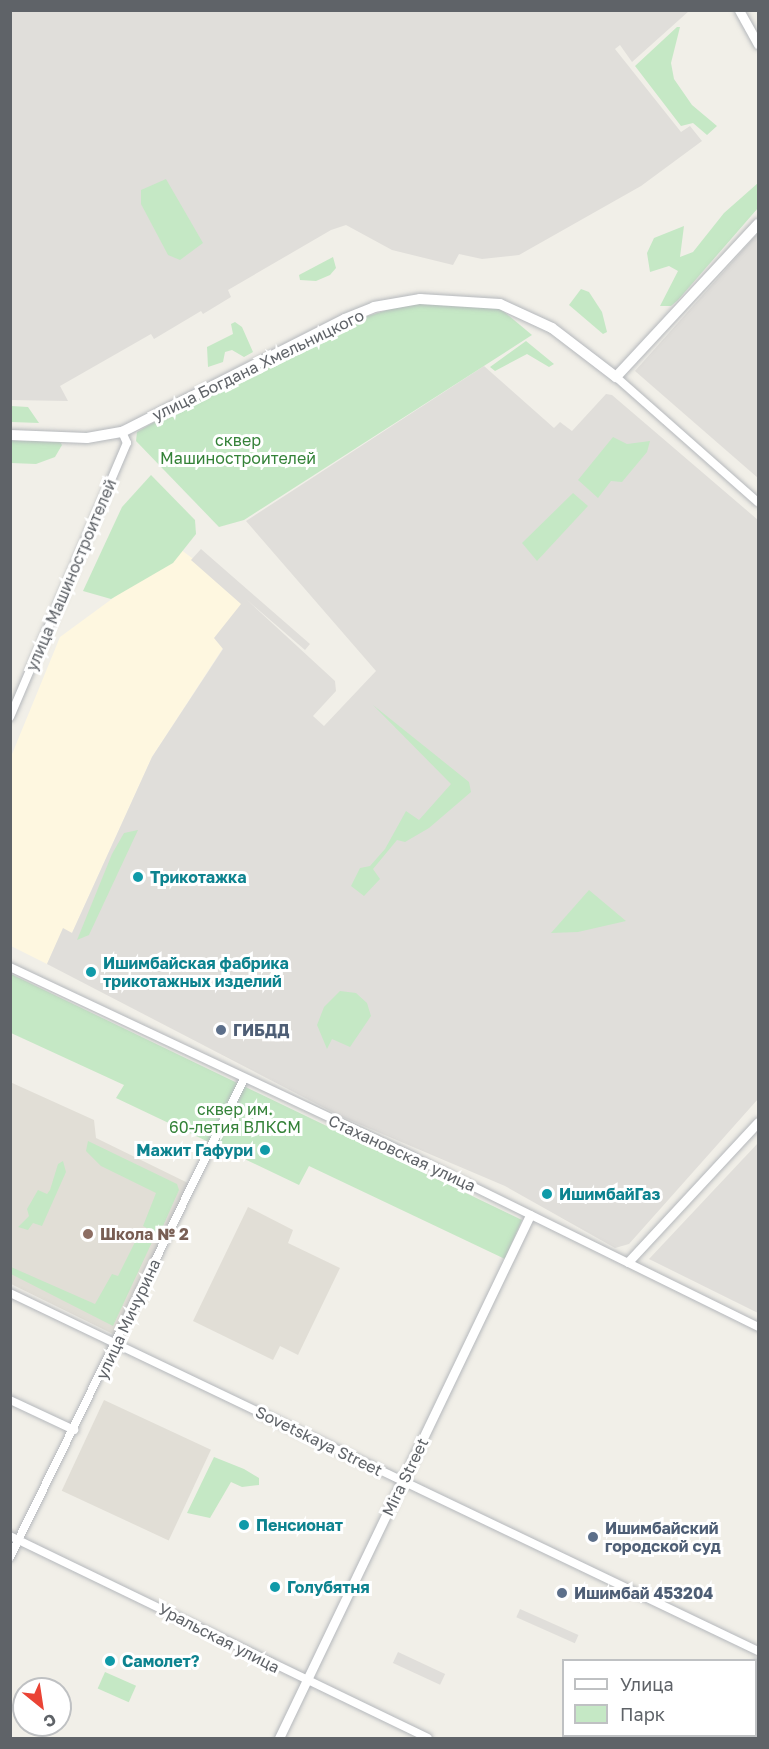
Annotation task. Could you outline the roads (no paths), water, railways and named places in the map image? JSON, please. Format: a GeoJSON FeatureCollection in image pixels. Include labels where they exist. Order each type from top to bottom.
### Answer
{"type":"FeatureCollection","features":[{"type":"Feature","properties":{"kind":"main road"},"geometry":{"type":"LineString","coordinates":[[616,377],[759,224]]}},
{"type":"Feature","properties":{"kind":"main road","name":"улица Богдана Хмельницкого"},"geometry":{"type":"LineString","coordinates":[[10,435],[87,438],[122,432],[345,319],[374,308],[420,299],[460,298],[500,304],[552,328],[616,377]]}},
{"type":"Feature","properties":{"kind":"street"},"geometry":{"type":"LineString","coordinates":[[739,10],[759,44]]}},
{"type":"Feature","properties":{"kind":"street","name":"улица Богдана Хмельницкого"},"geometry":{"type":"LineString","coordinates":[[616,377],[759,502]]}},
{"type":"Feature","properties":{"kind":"street","name":"улица Машиностроителей"},"geometry":{"type":"LineString","coordinates":[[10,717],[127,443],[122,432]]}},
{"type":"Feature","properties":{"kind":"street","name":"Стахановская улица"},"geometry":{"type":"LineString","coordinates":[[10,967],[244,1080],[413,1156],[759,1327]]}},
{"type":"Feature","properties":{"kind":"street","name":"улица Мичурина"},"geometry":{"type":"LineString","coordinates":[[10,1557],[117,1344],[244,1080]]}},
{"type":"Feature","properties":{"kind":"street"},"geometry":{"type":"LineString","coordinates":[[628,1262],[759,1122]]}},
{"type":"Feature","properties":{"kind":"street","name":"Mira Street"},"geometry":{"type":"LineString","coordinates":[[279,1738],[530,1215]]}},
{"type":"Feature","properties":{"kind":"street","name":"Sovetskaya Street"},"geometry":{"type":"LineString","coordinates":[[10,1293],[759,1651]]}},
{"type":"Feature","properties":{"kind":"street"},"geometry":{"type":"LineString","coordinates":[[10,1400],[74,1430]]}},
{"type":"Feature","properties":{"kind":"street","name":"Уральская улица"},"geometry":{"type":"LineString","coordinates":[[10,1536],[306,1682],[428,1738]]}},
{"type":"Feature","properties":{"kind":"place","name":"Трикотажка"},"geometry":{"type":"Point","coordinates":[138,877]}},
{"type":"Feature","properties":{"kind":"place","name":"Ишимбайская фабрика трикотажных изделий"},"geometry":{"type":"Point","coordinates":[91,972]}},
{"type":"Feature","properties":{"kind":"place","name":"ГИБДД"},"geometry":{"type":"Point","coordinates":[221,1030]}},
{"type":"Feature","properties":{"kind":"place","name":"Мажит Гафури"},"geometry":{"type":"Point","coordinates":[265,1150]}},
{"type":"Feature","properties":{"kind":"place","name":"ИшимбайГаз"},"geometry":{"type":"Point","coordinates":[547,1194]}},
{"type":"Feature","properties":{"kind":"place","name":"Школа № 2"},"geometry":{"type":"Point","coordinates":[88,1234]}},
{"type":"Feature","properties":{"kind":"place","name":"Пенсионат"},"geometry":{"type":"Point","coordinates":[244,1525]}},
{"type":"Feature","properties":{"kind":"place","name":"Ишимбайский городской суд"},"geometry":{"type":"Point","coordinates":[593,1537]}},
{"type":"Feature","properties":{"kind":"place","name":"Голубятня"},"geometry":{"type":"Point","coordinates":[275,1587]}},
{"type":"Feature","properties":{"kind":"place","name":"Ишимбай 453204"},"geometry":{"type":"Point","coordinates":[562,1593]}},
{"type":"Feature","properties":{"kind":"place","name":"Самолет?"},"geometry":{"type":"Point","coordinates":[110,1661]}},
{"type":"Feature","properties":{"kind":"park label","name":"сквер Машиностроителей"},"geometry":{"type":"Point","coordinates":[238,449]}},
{"type":"Feature","properties":{"kind":"park label","name":"сквер им. 60-летия ВЛКСМ"},"geometry":{"type":"Point","coordinates":[235,1118]}}]}
